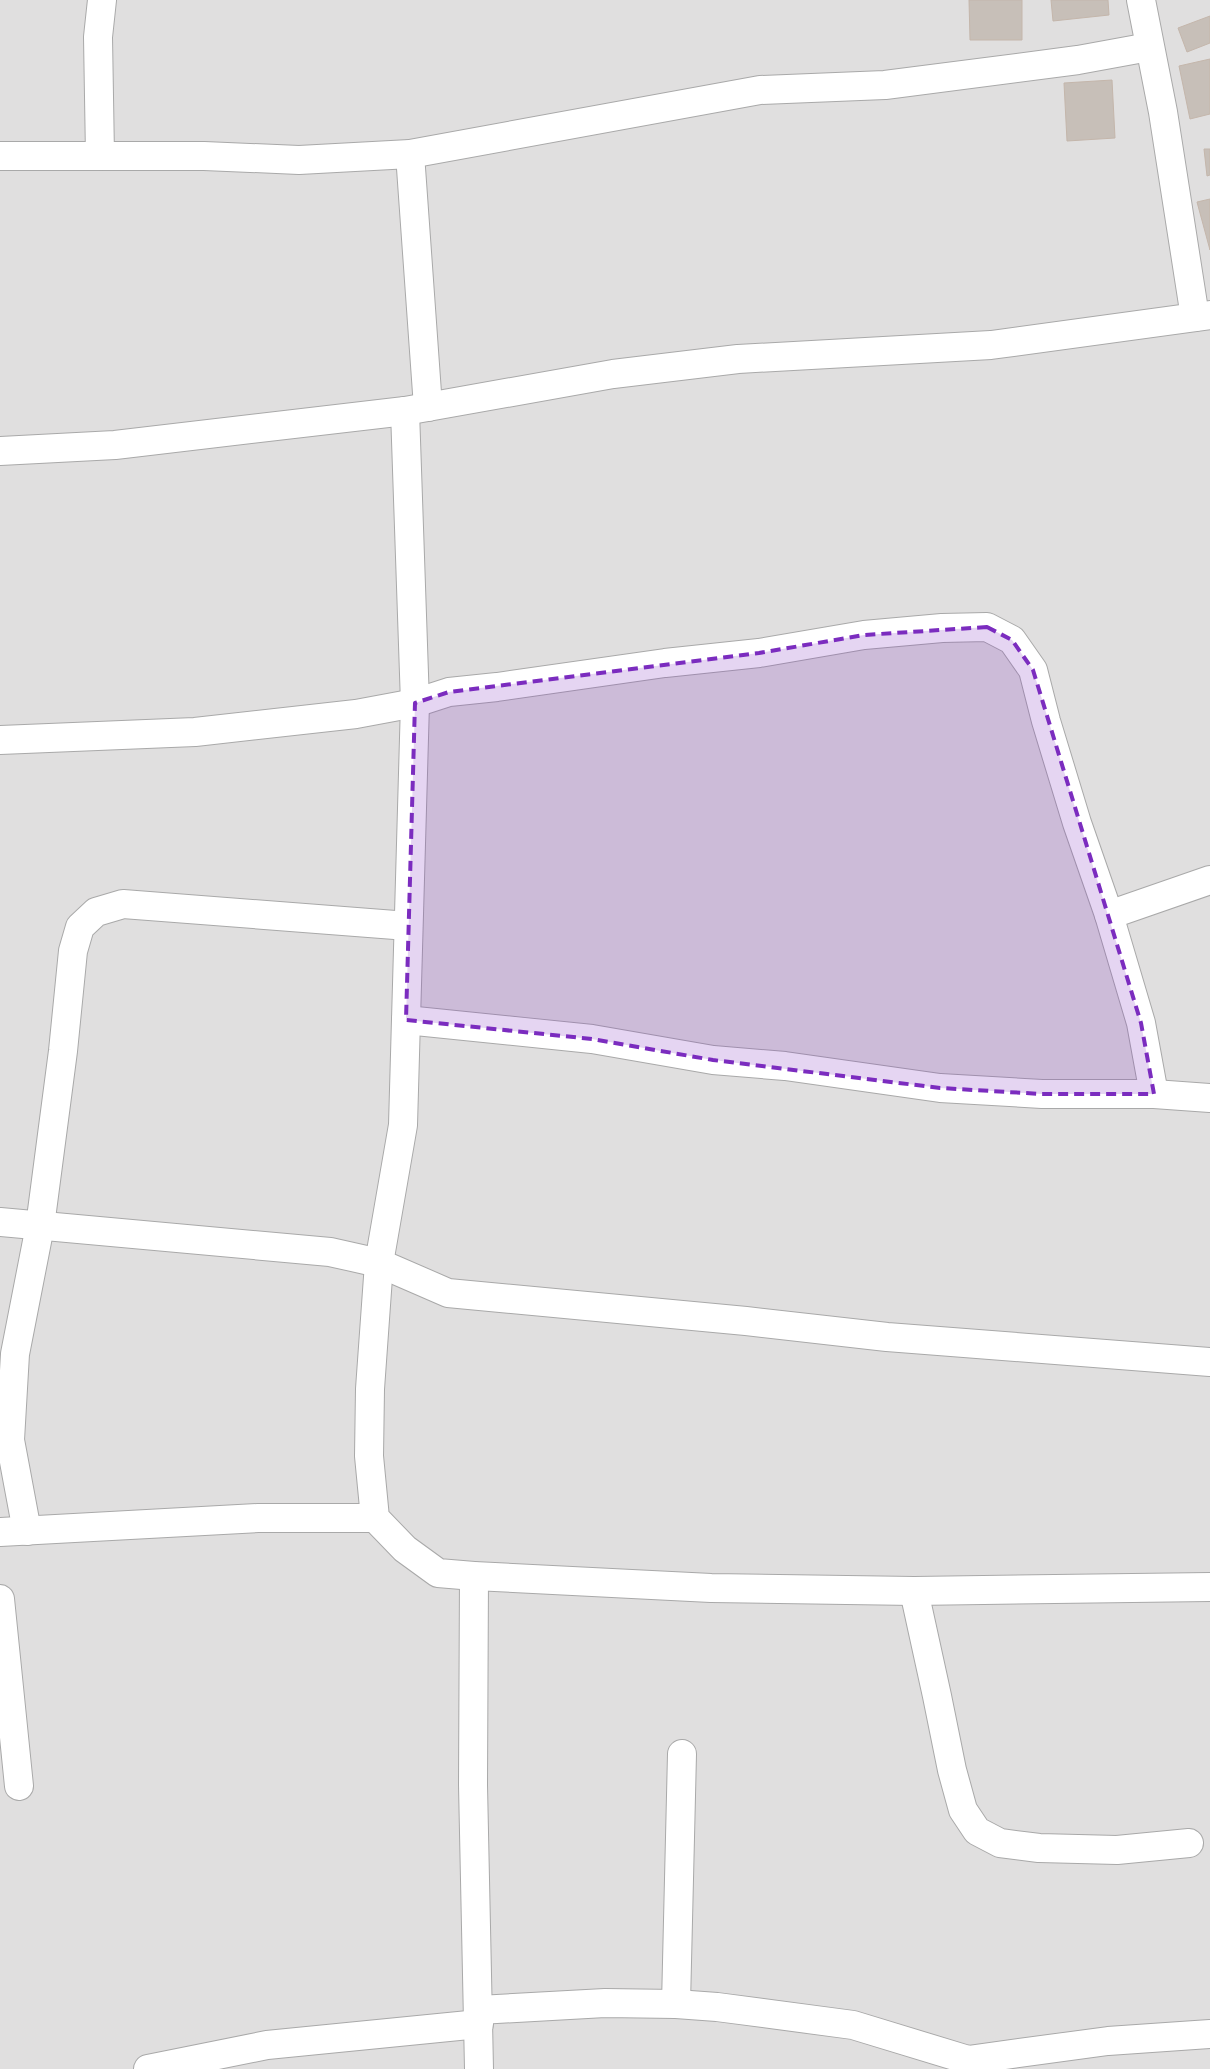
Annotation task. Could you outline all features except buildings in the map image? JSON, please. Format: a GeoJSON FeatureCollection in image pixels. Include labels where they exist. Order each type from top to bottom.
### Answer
{"type":"FeatureCollection","features":[{"type":"Feature","properties":{"kind":"street"},"geometry":{"type":"LineString","coordinates":[[100,156],[98,37],[102,0]]}},
{"type":"Feature","properties":{"kind":"street"},"geometry":{"type":"LineString","coordinates":[[0,451],[115,445],[417,409],[613,374],[738,359],[991,344],[1202,316],[1141,0]]}},
{"type":"Feature","properties":{"kind":"street"},"geometry":{"type":"LineString","coordinates":[[0,156],[204,156],[299,160],[410,154],[760,90],[884,85],[1078,60],[1149,47]]}},
{"type":"Feature","properties":{"kind":"street"},"geometry":{"type":"LineString","coordinates":[[410,154],[417,409],[415,703],[403,1126],[379,1262],[370,1389],[369,1456],[375,1518],[406,1549],[438,1572],[474,1576],[711,1588],[914,1592],[1210,1587]]}},
{"type":"Feature","properties":{"kind":"street"},"geometry":{"type":"LineString","coordinates":[[0,740],[195,732],[356,714],[415,703],[449,692],[665,663],[759,653],[864,635],[942,628],[988,627],[1012,640],[1033,670],[1046,721],[1077,823],[1109,915],[1141,1023],[1154,1094]]}},
{"type":"Feature","properties":{"kind":"street"},"geometry":{"type":"LineString","coordinates":[[1109,915],[1210,880]]}},
{"type":"Feature","properties":{"kind":"street"},"geometry":{"type":"LineString","coordinates":[[27,1531],[10,1440],[16,1354],[40,1226],[63,1051],[73,952],[80,927],[96,912],[123,904],[408,926]]}},
{"type":"Feature","properties":{"kind":"street"},"geometry":{"type":"LineString","coordinates":[[406,1020],[592,1039],[713,1060],[785,1066],[940,1088],[1042,1094],[1154,1094],[1210,1098]]}},
{"type":"Feature","properties":{"kind":"street"},"geometry":{"type":"LineString","coordinates":[[0,1222],[330,1252],[379,1262],[448,1293],[746,1321],[887,1337],[1210,1362]]}},
{"type":"Feature","properties":{"kind":"street"},"geometry":{"type":"LineString","coordinates":[[0,1532],[258,1518],[375,1518]]}},
{"type":"Feature","properties":{"kind":"street"},"geometry":{"type":"LineString","coordinates":[[474,1576],[473,1785],[479,2069]]}},
{"type":"Feature","properties":{"kind":"street"},"geometry":{"type":"LineString","coordinates":[[914,1592],[938,1696],[952,1770],[964,1810],[977,1831],[1000,1843],[1039,1848],[1117,1850],[1189,1843]]}},
{"type":"Feature","properties":{"kind":"street"},"geometry":{"type":"LineString","coordinates":[[0,1599],[19,1786]]}},
{"type":"Feature","properties":{"kind":"street"},"geometry":{"type":"LineString","coordinates":[[676,2004],[682,1754]]}},
{"type":"Feature","properties":{"kind":"street"},"geometry":{"type":"LineString","coordinates":[[148,2069],[267,2045],[479,2017],[605,2004],[676,2004],[716,2007],[853,2025],[968,2060],[1108,2041],[1210,2034]]}},
{"type":"Feature","properties":{"kind":"highlighted area"},"geometry":{"type":"Polygon","coordinates":[[[987,627],[1012,640],[1033,670],[1141,1023],[1154,1094],[1042,1094],[940,1088],[713,1060],[592,1039],[406,1020],[415,703],[449,692],[759,653],[864,635],[987,627]]]}},
{"type":"Feature","properties":{"kind":"shaded area"},"geometry":{"type":"Polygon","coordinates":[[[0,0],[1210,0],[1210,2069],[0,2069],[0,0]]]}}]}
